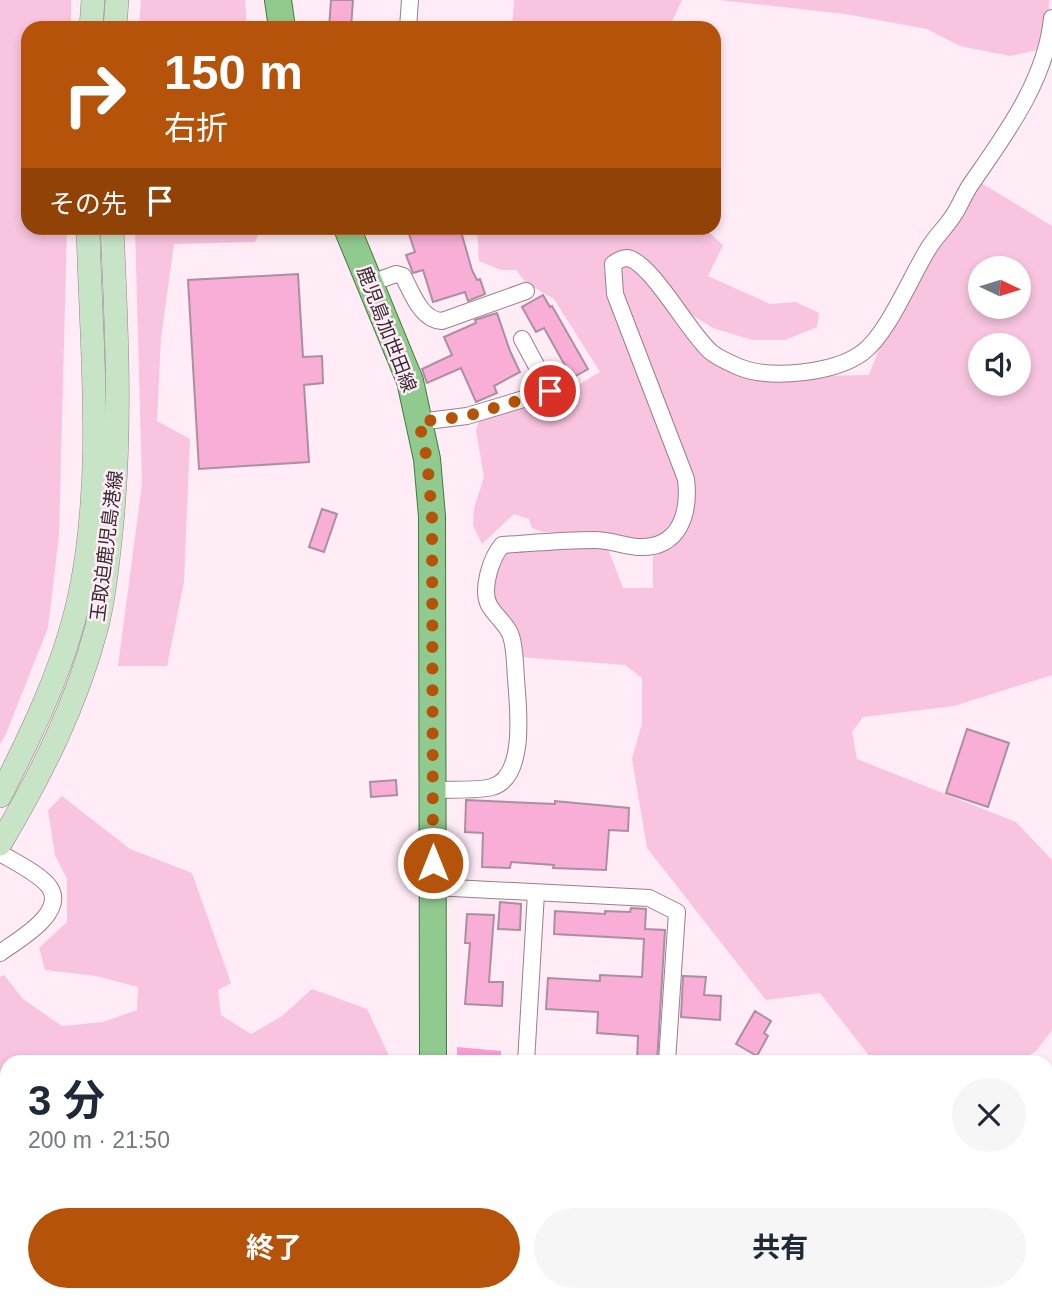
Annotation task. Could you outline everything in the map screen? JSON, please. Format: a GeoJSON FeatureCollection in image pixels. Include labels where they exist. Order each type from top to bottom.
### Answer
{"type":"FeatureCollection","features":[{"type":"Feature","properties":{"kind":"main road"},"geometry":{"type":"LineString","coordinates":[[92,21],[93,0]]}},
{"type":"Feature","properties":{"kind":"main road"},"geometry":{"type":"LineString","coordinates":[[116,21],[117,0]]}},
{"type":"Feature","properties":{"kind":"main road"},"geometry":{"type":"LineString","coordinates":[[278,0],[281,21]]}},
{"type":"Feature","properties":{"kind":"main road","name":"玉取迫鹿児島港線"},"geometry":{"type":"LineString","coordinates":[[0,796],[30,737],[59,666],[80,592],[92,496],[95,404],[88,235]]}},
{"type":"Feature","properties":{"kind":"main road","name":"玉取迫鹿児島港線"},"geometry":{"type":"LineString","coordinates":[[0,844],[31,791],[62,728],[98,624],[115,502],[119,402],[112,235]]}},
{"type":"Feature","properties":{"kind":"main road","name":"鹿児島加世田線"},"geometry":{"type":"LineString","coordinates":[[350,235],[410,381],[427,459],[432,516],[433,1055]]}},
{"type":"Feature","properties":{"kind":"street"},"geometry":{"type":"LineString","coordinates":[[408,21],[410,0]]}},
{"type":"Feature","properties":{"kind":"street"},"geometry":{"type":"LineString","coordinates":[[433,790],[493,787],[506,778],[513,766],[517,748],[518,712],[511,636],[489,606],[486,595],[491,562],[502,545],[593,540],[651,547],[668,539],[678,530],[684,517],[688,496],[686,479],[615,294],[613,264],[620,259],[629,258],[637,262],[711,352],[742,368],[796,374],[821,370],[863,352],[881,331],[930,246],[954,216],[969,187],[1010,129],[1039,68],[1052,18]]}},
{"type":"Feature","properties":{"kind":"street"},"geometry":{"type":"LineString","coordinates":[[371,283],[396,274],[403,276],[426,316],[433,321],[442,321],[526,290]]}},
{"type":"Feature","properties":{"kind":"street"},"geometry":{"type":"LineString","coordinates":[[419,422],[467,416],[550,391],[522,340]]}},
{"type":"Feature","properties":{"kind":"street"},"geometry":{"type":"LineString","coordinates":[[0,853],[44,882],[51,890],[53,900],[48,915],[0,953]]}},
{"type":"Feature","properties":{"kind":"street"},"geometry":{"type":"LineString","coordinates":[[433,887],[649,898],[677,912],[667,1055]]}},
{"type":"Feature","properties":{"kind":"street"},"geometry":{"type":"LineString","coordinates":[[526,1055],[536,893]]}},
{"type":"Feature","properties":{"kind":"shaded area"},"geometry":{"type":"Polygon","coordinates":[[[0,0],[71,0],[71,21],[21,21],[21,235],[67,235],[59,535],[48,628],[0,744],[0,0]]]}},
{"type":"Feature","properties":{"kind":"shaded area"},"geometry":{"type":"Polygon","coordinates":[[[141,0],[245,0],[246,21],[140,21],[141,0]]]}},
{"type":"Feature","properties":{"kind":"shaded area"},"geometry":{"type":"Polygon","coordinates":[[[514,0],[682,0],[672,21],[512,21],[514,0]]]}},
{"type":"Feature","properties":{"kind":"shaded area"},"geometry":{"type":"Polygon","coordinates":[[[720,0],[1049,0],[1048,23],[1037,50],[1010,56],[960,46],[927,29],[845,14],[720,0]]]}},
{"type":"Feature","properties":{"kind":"shaded area"},"geometry":{"type":"Polygon","coordinates":[[[978,181],[1052,226],[1052,675],[954,706],[863,717],[852,732],[857,759],[1016,822],[1052,860],[1052,1030],[1030,1055],[869,1055],[820,993],[766,1000],[647,848],[632,759],[642,723],[642,678],[625,665],[520,657],[493,606],[491,593],[496,562],[508,550],[600,546],[608,549],[623,588],[653,588],[653,552],[692,509],[692,469],[647,369],[620,292],[619,269],[626,264],[633,265],[709,356],[821,376],[869,375],[884,336],[978,181]]]}},
{"type":"Feature","properties":{"kind":"shaded area"},"geometry":{"type":"Polygon","coordinates":[[[135,235],[258,235],[255,242],[174,244],[161,338],[157,421],[190,439],[184,581],[167,666],[118,666],[142,484],[135,235]]]}},
{"type":"Feature","properties":{"kind":"shaded area"},"geometry":{"type":"Polygon","coordinates":[[[477,235],[712,235],[723,245],[708,276],[770,304],[796,302],[819,313],[817,327],[785,340],[752,340],[713,328],[687,312],[634,254],[618,251],[604,266],[633,355],[682,485],[677,522],[664,537],[641,542],[611,536],[543,532],[532,528],[529,519],[514,514],[482,544],[473,525],[474,508],[484,477],[476,431],[479,421],[565,393],[600,372],[554,299],[526,283],[516,270],[501,270],[479,261],[477,235]]]}},
{"type":"Feature","properties":{"kind":"shaded area"},"geometry":{"type":"Polygon","coordinates":[[[62,796],[130,849],[192,873],[231,983],[218,990],[221,1015],[251,1034],[282,1016],[312,989],[367,1009],[389,1055],[0,1055],[0,977],[4,975],[23,999],[62,1026],[103,1022],[137,1010],[138,987],[96,976],[45,970],[39,948],[67,922],[67,879],[55,855],[48,810],[62,796]]]}},
{"type":"Feature","properties":{"kind":"shaded area"},"geometry":{"type":"Polygon","coordinates":[[[457,1047],[501,1051],[501,1055],[457,1055],[457,1047]]]}},
{"type":"Feature","properties":{"kind":"building"},"geometry":{"type":"Polygon","coordinates":[[[331,0],[353,0],[352,21],[330,21],[331,0]]]}},
{"type":"Feature","properties":{"kind":"building"},"geometry":{"type":"Polygon","coordinates":[[[409,235],[462,235],[472,270],[477,280],[480,279],[485,294],[468,301],[465,292],[433,302],[423,270],[413,273],[406,255],[415,252],[409,235]]]}},
{"type":"Feature","properties":{"kind":"building"},"geometry":{"type":"Polygon","coordinates":[[[298,274],[303,357],[322,356],[323,383],[304,385],[309,462],[199,469],[188,280],[298,274]]]}},
{"type":"Feature","properties":{"kind":"building"},"geometry":{"type":"Polygon","coordinates":[[[543,295],[588,369],[572,378],[544,328],[536,332],[522,307],[543,295]]]}},
{"type":"Feature","properties":{"kind":"building"},"geometry":{"type":"Polygon","coordinates":[[[497,313],[520,372],[494,386],[497,393],[476,402],[461,368],[427,383],[422,369],[452,355],[444,337],[476,323],[475,320],[497,313]]]}},
{"type":"Feature","properties":{"kind":"building"},"geometry":{"type":"Polygon","coordinates":[[[322,509],[337,514],[324,552],[309,547],[322,509]]]}},
{"type":"Feature","properties":{"kind":"building"},"geometry":{"type":"Polygon","coordinates":[[[967,729],[1009,743],[988,807],[946,793],[967,729]]]}},
{"type":"Feature","properties":{"kind":"building"},"geometry":{"type":"Polygon","coordinates":[[[396,780],[397,795],[371,797],[370,782],[396,780]]]}},
{"type":"Feature","properties":{"kind":"building"},"geometry":{"type":"Polygon","coordinates":[[[466,800],[555,804],[555,801],[629,808],[628,831],[609,830],[606,870],[553,868],[554,865],[511,862],[510,868],[482,867],[483,833],[465,832],[466,800]]]}},
{"type":"Feature","properties":{"kind":"building"},"geometry":{"type":"Polygon","coordinates":[[[500,902],[521,904],[520,930],[498,929],[500,902]]]}},
{"type":"Feature","properties":{"kind":"building"},"geometry":{"type":"Polygon","coordinates":[[[631,908],[646,909],[645,929],[665,930],[657,1055],[637,1055],[638,1036],[597,1033],[598,1012],[546,1009],[548,978],[600,981],[600,975],[642,977],[644,939],[554,934],[555,911],[605,914],[605,911],[630,912],[631,908]]]}},
{"type":"Feature","properties":{"kind":"building"},"geometry":{"type":"Polygon","coordinates":[[[467,914],[494,915],[489,982],[503,982],[502,1006],[465,1004],[470,943],[465,943],[467,914]]]}},
{"type":"Feature","properties":{"kind":"building"},"geometry":{"type":"Polygon","coordinates":[[[683,976],[706,977],[704,995],[721,996],[720,1020],[681,1017],[683,976]]]}},
{"type":"Feature","properties":{"kind":"building"},"geometry":{"type":"Polygon","coordinates":[[[755,1011],[771,1021],[764,1033],[768,1036],[758,1055],[736,1044],[755,1011]]]}},
{"type":"Feature","properties":{"kind":"route"},"geometry":{"type":"LineString","coordinates":[[433,863],[432,516],[427,459],[419,422],[467,416],[550,391]]}}]}
